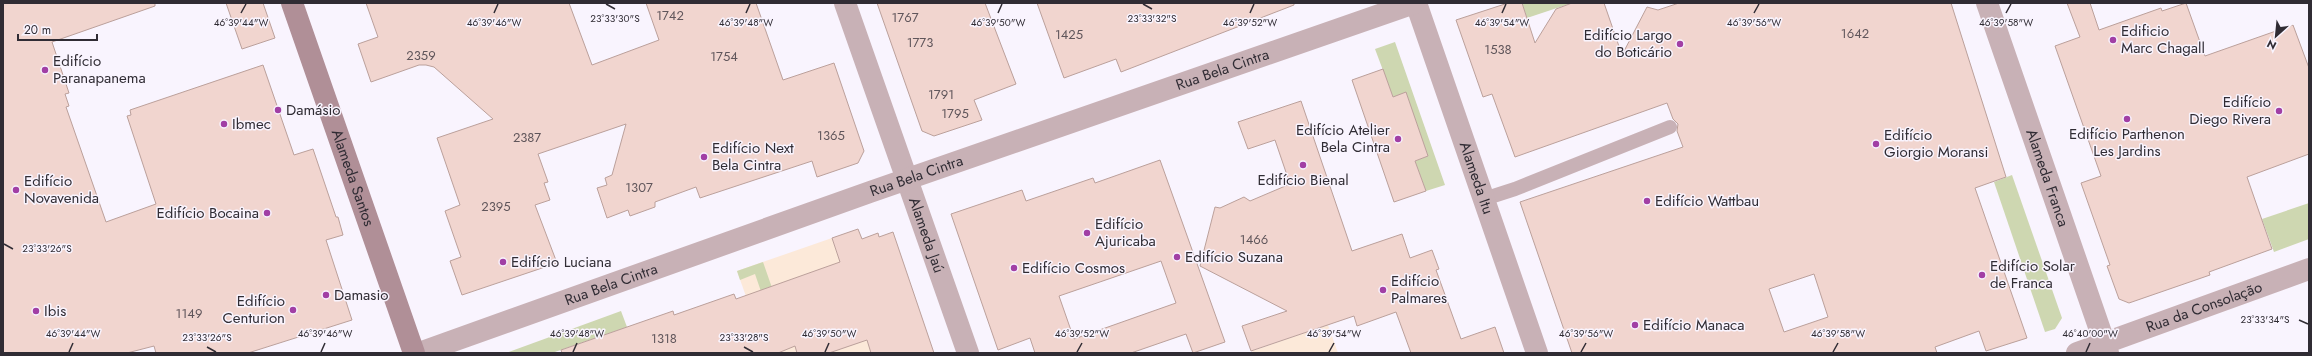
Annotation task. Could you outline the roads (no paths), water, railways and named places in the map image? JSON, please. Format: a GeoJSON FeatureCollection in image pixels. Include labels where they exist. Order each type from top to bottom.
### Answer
{"type":"FeatureCollection","features":[{"type":"Feature","properties":{"kind":"street","name":"Alameda Santos"},"geometry":{"type":"LineString","coordinates":[[292,3],[414,353]]}},
{"type":"Feature","properties":{"kind":"street","name":"Alameda Jaú"},"geometry":{"type":"LineString","coordinates":[[845,3],[968,353]]}},
{"type":"Feature","properties":{"kind":"street","name":"Rua Bela Cintra"},"geometry":{"type":"LineString","coordinates":[[419,353],[907,179],[1415,3]]}},
{"type":"Feature","properties":{"kind":"street","name":"Alameda Itu"},"geometry":{"type":"LineString","coordinates":[[1415,3],[1538,353]]}},
{"type":"Feature","properties":{"kind":"street","name":"Alameda Franca"},"geometry":{"type":"LineString","coordinates":[[1987,3],[2106,348]]}},
{"type":"Feature","properties":{"kind":"street","name":"Rua da Consolação"},"geometry":{"type":"LineString","coordinates":[[2077,353],[2106,348],[2309,269]]}},
{"type":"Feature","properties":{"kind":"lane"},"geometry":{"type":"LineString","coordinates":[[1484,199],[1515,189],[1670,127]]}},
{"type":"Feature","properties":{"kind":"place","name":"Edificio Marc Chagall"},"geometry":{"type":"Point","coordinates":[2113,40]}},
{"type":"Feature","properties":{"kind":"place","name":"Edifício Largo do Boticário"},"geometry":{"type":"Point","coordinates":[1680,44]}},
{"type":"Feature","properties":{"kind":"place","name":"Edifício Paranapanema"},"geometry":{"type":"Point","coordinates":[45,70]}},
{"type":"Feature","properties":{"kind":"place","name":"Damásio"},"geometry":{"type":"Point","coordinates":[278,110]}},
{"type":"Feature","properties":{"kind":"place","name":"Edifício Diego Rivera"},"geometry":{"type":"Point","coordinates":[2279,111]}},
{"type":"Feature","properties":{"kind":"place","name":"Edifício Parthenon Les Jardins"},"geometry":{"type":"Point","coordinates":[2127,119]}},
{"type":"Feature","properties":{"kind":"place","name":"Ibmec"},"geometry":{"type":"Point","coordinates":[224,124]}},
{"type":"Feature","properties":{"kind":"place","name":"Edifício Atelier Bela Cintra"},"geometry":{"type":"Point","coordinates":[1398,139]}},
{"type":"Feature","properties":{"kind":"place","name":"Edifício Giorgio Moransi"},"geometry":{"type":"Point","coordinates":[1876,144]}},
{"type":"Feature","properties":{"kind":"place","name":"Edifício Next Bela Cintra"},"geometry":{"type":"Point","coordinates":[704,157]}},
{"type":"Feature","properties":{"kind":"place","name":"Edifício Bienal"},"geometry":{"type":"Point","coordinates":[1303,165]}},
{"type":"Feature","properties":{"kind":"place","name":"Edifício Novavenida"},"geometry":{"type":"Point","coordinates":[16,190]}},
{"type":"Feature","properties":{"kind":"place","name":"Edifício Wattbau"},"geometry":{"type":"Point","coordinates":[1647,201]}},
{"type":"Feature","properties":{"kind":"place","name":"Edifício Bocaina"},"geometry":{"type":"Point","coordinates":[267,213]}},
{"type":"Feature","properties":{"kind":"place","name":"Edifício Ajuricaba"},"geometry":{"type":"Point","coordinates":[1087,233]}},
{"type":"Feature","properties":{"kind":"place","name":"Edifício Suzana"},"geometry":{"type":"Point","coordinates":[1177,257]}},
{"type":"Feature","properties":{"kind":"place","name":"Edifício Luciana"},"geometry":{"type":"Point","coordinates":[503,262]}},
{"type":"Feature","properties":{"kind":"place","name":"Edifício Cosmos"},"geometry":{"type":"Point","coordinates":[1014,268]}},
{"type":"Feature","properties":{"kind":"place","name":"Edifício Solar de Franca"},"geometry":{"type":"Point","coordinates":[1982,275]}},
{"type":"Feature","properties":{"kind":"place","name":"Edifício Palmares"},"geometry":{"type":"Point","coordinates":[1383,290]}},
{"type":"Feature","properties":{"kind":"place","name":"Damasio"},"geometry":{"type":"Point","coordinates":[326,295]}},
{"type":"Feature","properties":{"kind":"place","name":"Edifício Centurion"},"geometry":{"type":"Point","coordinates":[293,310]}},
{"type":"Feature","properties":{"kind":"place","name":"Ibis"},"geometry":{"type":"Point","coordinates":[36,311]}},
{"type":"Feature","properties":{"kind":"place","name":"Edifício Manaca"},"geometry":{"type":"Point","coordinates":[1635,325]}}]}
